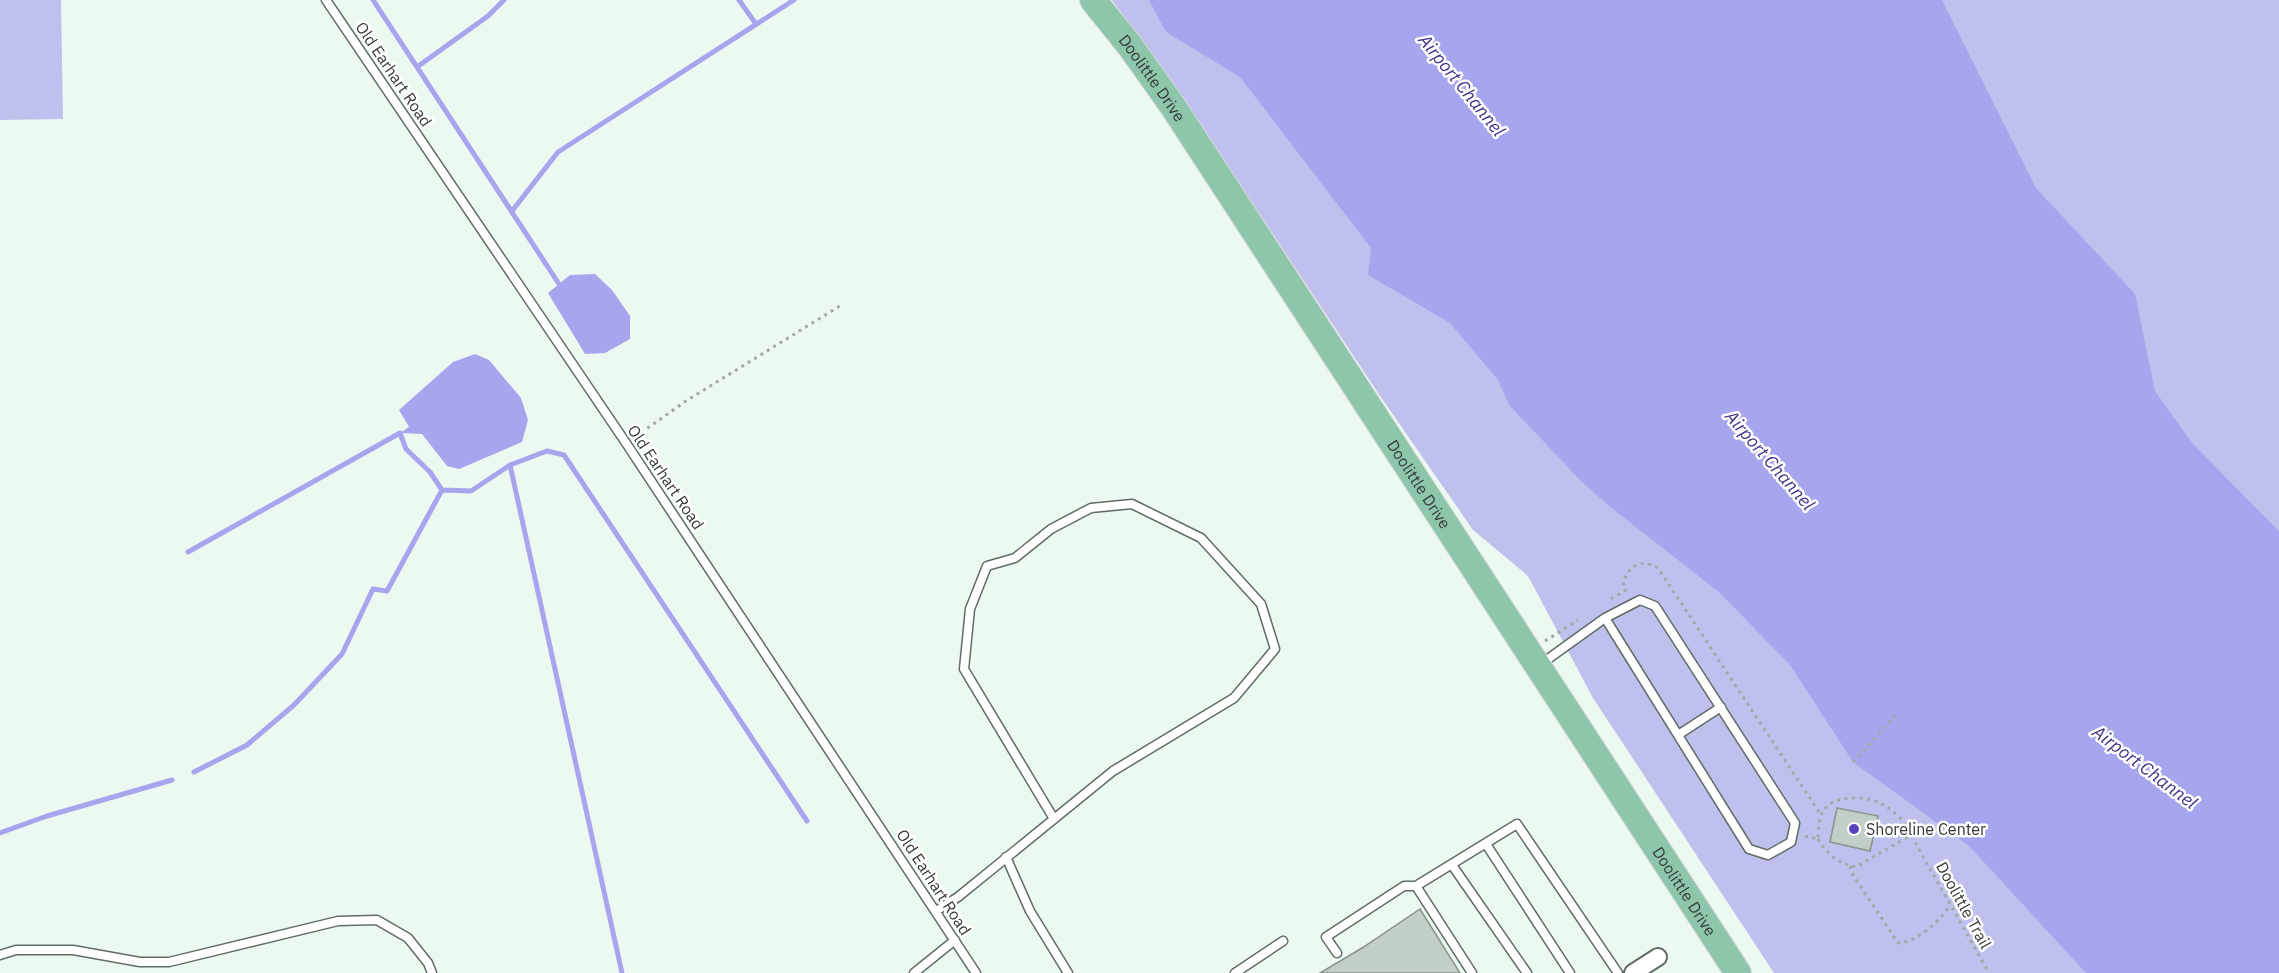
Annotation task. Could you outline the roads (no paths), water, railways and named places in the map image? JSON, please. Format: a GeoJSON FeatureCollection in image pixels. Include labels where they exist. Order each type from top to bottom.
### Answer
{"type":"FeatureCollection","features":[{"type":"Feature","properties":{"kind":"main road","name":"Doolittle Drive"},"geometry":{"type":"LineString","coordinates":[[1093,0],[1130,46],[1172,105],[1738,973]]}},
{"type":"Feature","properties":{"kind":"street"},"geometry":{"type":"LineString","coordinates":[[1633,973],[1658,957]]}},
{"type":"Feature","properties":{"kind":"lane","name":"Old Earhart Road"},"geometry":{"type":"LineString","coordinates":[[326,0],[626,443],[976,973]]}},
{"type":"Feature","properties":{"kind":"lane"},"geometry":{"type":"LineString","coordinates":[[936,911],[958,897],[1006,857],[1054,819],[1113,771],[1234,698],[1275,649],[1261,604],[1201,538],[1132,504],[1091,508],[1051,529],[1015,558],[987,567],[970,609],[964,669],[1054,819]]}},
{"type":"Feature","properties":{"kind":"lane"},"geometry":{"type":"LineString","coordinates":[[1538,667],[1605,618],[1640,600],[1655,606],[1795,823],[1791,842],[1768,855],[1749,849],[1605,618]]}},
{"type":"Feature","properties":{"kind":"lane"},"geometry":{"type":"LineString","coordinates":[[1678,735],[1721,707]]}},
{"type":"Feature","properties":{"kind":"lane"},"geometry":{"type":"LineString","coordinates":[[1337,953],[1326,937],[1404,886],[1416,886],[1517,824],[1618,973]]}},
{"type":"Feature","properties":{"kind":"lane"},"geometry":{"type":"LineString","coordinates":[[1485,844],[1570,973]]}},
{"type":"Feature","properties":{"kind":"lane"},"geometry":{"type":"LineString","coordinates":[[1006,857],[1030,911],[1068,973]]}},
{"type":"Feature","properties":{"kind":"lane"},"geometry":{"type":"LineString","coordinates":[[1452,865],[1527,973]]}},
{"type":"Feature","properties":{"kind":"lane"},"geometry":{"type":"LineString","coordinates":[[1416,886],[1472,973]]}},
{"type":"Feature","properties":{"kind":"lane"},"geometry":{"type":"LineString","coordinates":[[0,955],[16,950],[73,950],[140,962],[169,963],[338,921],[377,920],[408,938],[428,963],[432,973]]}},
{"type":"Feature","properties":{"kind":"lane"},"geometry":{"type":"LineString","coordinates":[[914,973],[955,940]]}},
{"type":"Feature","properties":{"kind":"lane"},"geometry":{"type":"LineString","coordinates":[[1235,973],[1283,941]]}},
{"type":"Feature","properties":{"kind":"water","name":"Airport Channel"},"geometry":{"type":"Polygon","coordinates":[[[1149,0],[1942,0],[2036,188],[2135,294],[2155,391],[2193,444],[2279,531],[2279,973],[2086,973],[1969,846],[1853,762],[1790,665],[1720,593],[1582,482],[1509,405],[1498,380],[1450,323],[1368,275],[1371,248],[1240,77],[1166,32],[1149,0]]]}},
{"type":"Feature","properties":{"kind":"water"},"geometry":{"type":"Polygon","coordinates":[[[595,274],[612,290],[630,316],[630,339],[605,353],[585,354],[548,293],[570,275],[595,274]]]}},
{"type":"Feature","properties":{"kind":"water"},"geometry":{"type":"Polygon","coordinates":[[[475,354],[489,360],[521,398],[528,420],[522,442],[459,469],[447,466],[422,434],[400,433],[409,427],[399,410],[453,362],[475,354]]]}},
{"type":"Feature","properties":{"kind":"waterway"},"geometry":{"type":"LineString","coordinates":[[373,0],[559,284]]}},
{"type":"Feature","properties":{"kind":"waterway"},"geometry":{"type":"LineString","coordinates":[[417,67],[488,16],[504,0]]}},
{"type":"Feature","properties":{"kind":"waterway"},"geometry":{"type":"LineString","coordinates":[[739,0],[756,24]]}},
{"type":"Feature","properties":{"kind":"waterway"},"geometry":{"type":"LineString","coordinates":[[512,211],[558,152],[794,0]]}},
{"type":"Feature","properties":{"kind":"waterway"},"geometry":{"type":"LineString","coordinates":[[188,552],[400,433],[406,449],[430,472],[442,490],[387,591],[373,589],[342,654],[294,705],[247,745],[194,772]]}},
{"type":"Feature","properties":{"kind":"waterway"},"geometry":{"type":"LineString","coordinates":[[510,465],[547,451],[564,455],[807,821]]}},
{"type":"Feature","properties":{"kind":"waterway"},"geometry":{"type":"LineString","coordinates":[[442,490],[471,491],[510,465],[622,973]]}},
{"type":"Feature","properties":{"kind":"waterway"},"geometry":{"type":"LineString","coordinates":[[0,833],[47,816],[172,780]]}},
{"type":"Feature","properties":{"kind":"place","name":"Shoreline Center"},"geometry":{"type":"Point","coordinates":[1854,829]}}]}
